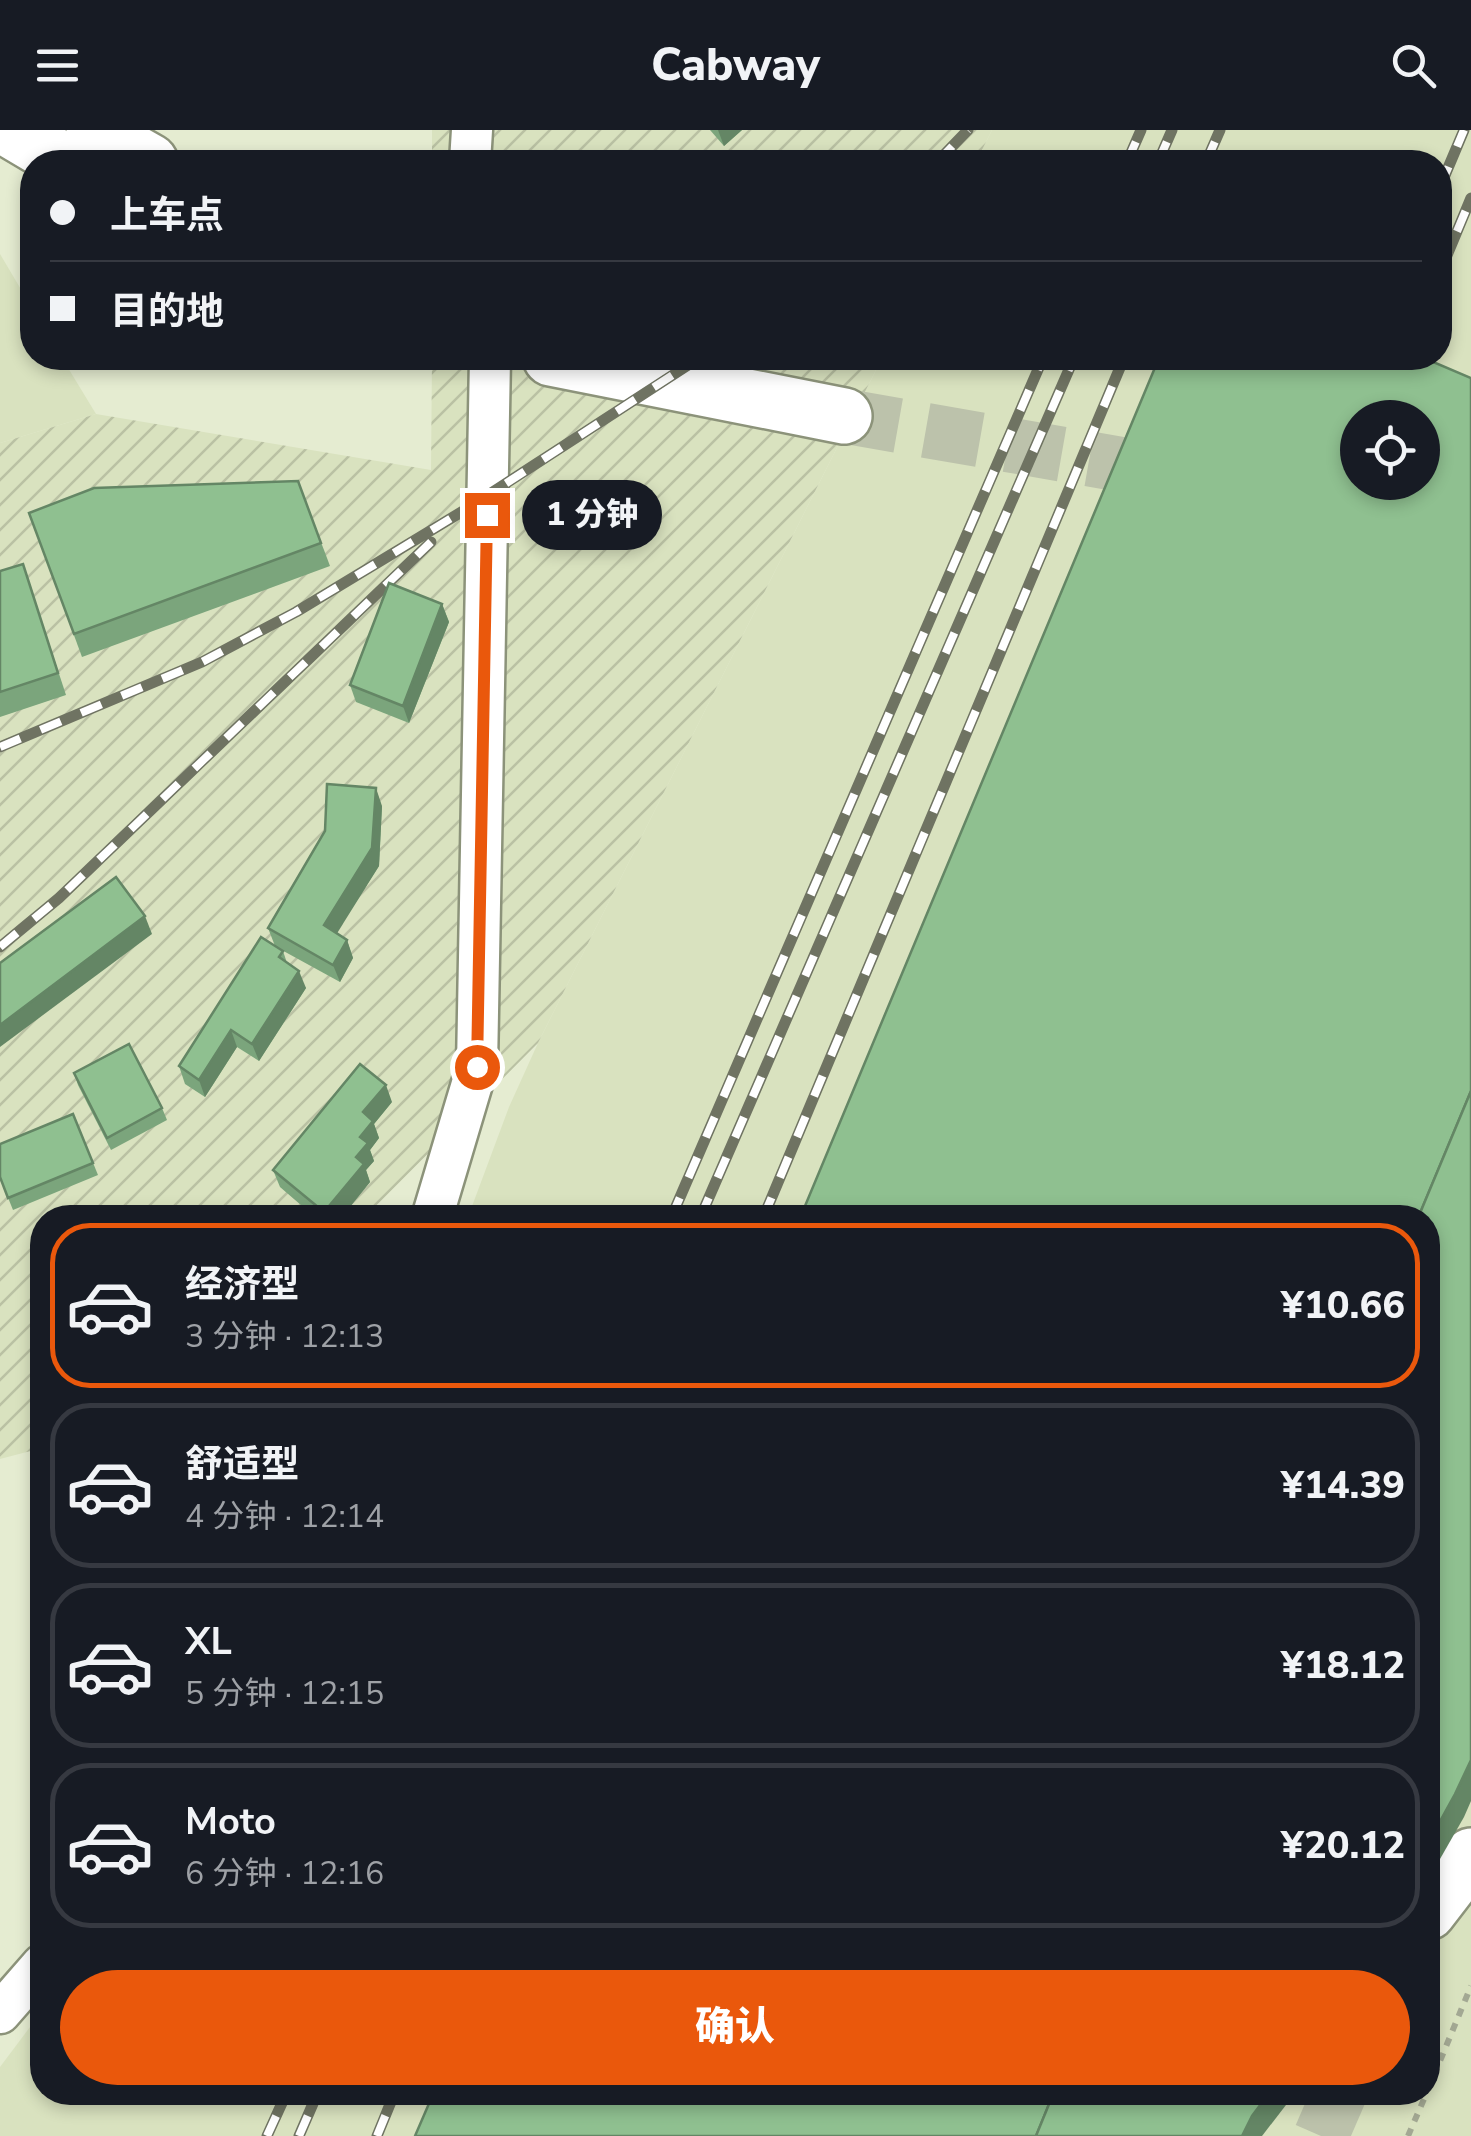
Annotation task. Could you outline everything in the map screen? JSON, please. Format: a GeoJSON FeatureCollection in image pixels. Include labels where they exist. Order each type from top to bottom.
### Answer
{"type":"FeatureCollection","features":[{"type":"Feature","properties":{"kind":"main road"},"geometry":{"type":"LineString","coordinates":[[11,130],[45,150]]}},
{"type":"Feature","properties":{"kind":"main road"},"geometry":{"type":"LineString","coordinates":[[94,130],[129,150]]}},
{"type":"Feature","properties":{"kind":"main road"},"geometry":{"type":"LineString","coordinates":[[612,370],[844,416]]}},
{"type":"Feature","properties":{"kind":"main road"},"geometry":{"type":"LineString","coordinates":[[1440,1896],[1471,1856]]}},
{"type":"Feature","properties":{"kind":"street"},"geometry":{"type":"LineString","coordinates":[[436,1205],[477,1067],[490,370]]}},
{"type":"Feature","properties":{"kind":"street"},"geometry":{"type":"LineString","coordinates":[[0,2013],[30,1979]]}},
{"type":"Feature","properties":{"kind":"path"},"geometry":{"type":"LineString","coordinates":[[1440,2060],[1471,1986]]}},
{"type":"Feature","properties":{"kind":"path"},"geometry":{"type":"LineString","coordinates":[[1408,2136],[1421,2105]]}},
{"type":"Feature","properties":{"kind":"shaded area"},"geometry":{"type":"Polygon","coordinates":[[[432,130],[992,130],[982,150],[432,150],[432,130]]]}},
{"type":"Feature","properties":{"kind":"shaded area"},"geometry":{"type":"Polygon","coordinates":[[[992,130],[1471,130],[1471,2136],[0,2136],[0,2067],[30,2027],[30,2105],[1440,2105],[1440,1205],[472,1205],[509,1107],[876,370],[1452,370],[1452,150],[982,150],[992,130]]]}},
{"type":"Feature","properties":{"kind":"shaded area"},"geometry":{"type":"Polygon","coordinates":[[[0,254],[20,288],[20,370],[69,370],[96,414],[0,443],[0,254]]]}},
{"type":"Feature","properties":{"kind":"shaded area"},"geometry":{"type":"Polygon","coordinates":[[[432,370],[876,370],[538,1043],[377,1205],[30,1205],[30,1451],[0,1459],[0,443],[96,414],[431,470],[432,370]]]}},
{"type":"Feature","properties":{"kind":"building"},"geometry":{"type":"Polygon","coordinates":[[[1154,370],[1452,370],[1471,378],[1471,1091],[1423,1205],[805,1205],[1154,370]]]}},
{"type":"Feature","properties":{"kind":"building"},"geometry":{"type":"Polygon","coordinates":[[[298,481],[321,543],[74,634],[29,513],[94,488],[298,481]]]}},
{"type":"Feature","properties":{"kind":"building"},"geometry":{"type":"Polygon","coordinates":[[[23,564],[58,673],[0,692],[0,571],[23,564]]]}},
{"type":"Feature","properties":{"kind":"building"},"geometry":{"type":"Polygon","coordinates":[[[389,583],[442,604],[403,706],[350,685],[389,583]]]}},
{"type":"Feature","properties":{"kind":"building"},"geometry":{"type":"Polygon","coordinates":[[[327,784],[376,788],[372,848],[324,925],[347,940],[333,965],[268,928],[325,831],[327,784]]]}},
{"type":"Feature","properties":{"kind":"building"},"geometry":{"type":"Polygon","coordinates":[[[116,877],[145,916],[0,1025],[0,963],[116,877]]]}},
{"type":"Feature","properties":{"kind":"building"},"geometry":{"type":"Polygon","coordinates":[[[261,937],[283,951],[279,957],[299,971],[252,1044],[231,1030],[199,1080],[179,1066],[261,937]]]}},
{"type":"Feature","properties":{"kind":"building"},"geometry":{"type":"Polygon","coordinates":[[[129,1044],[162,1108],[107,1138],[74,1073],[129,1044]]]}},
{"type":"Feature","properties":{"kind":"building"},"geometry":{"type":"Polygon","coordinates":[[[360,1064],[386,1085],[363,1112],[373,1121],[360,1137],[368,1143],[356,1157],[364,1164],[330,1205],[316,1205],[273,1170],[360,1064]]]}},
{"type":"Feature","properties":{"kind":"building"},"geometry":{"type":"Polygon","coordinates":[[[1471,1091],[1471,1760],[1440,1821],[1440,1205],[1423,1205],[1471,1091]]]}},
{"type":"Feature","properties":{"kind":"building"},"geometry":{"type":"Polygon","coordinates":[[[73,1114],[93,1163],[8,1198],[0,1177],[0,1144],[73,1114]]]}},
{"type":"Feature","properties":{"kind":"building"},"geometry":{"type":"Polygon","coordinates":[[[428,2105],[1049,2105],[1036,2136],[415,2136],[428,2105]]]}},
{"type":"Feature","properties":{"kind":"building"},"geometry":{"type":"Polygon","coordinates":[[[1049,2105],[1260,2105],[1242,2136],[1036,2136],[1049,2105]]]}},
{"type":"Feature","properties":{"kind":"tunnel"},"geometry":{"type":"LineString","coordinates":[[844,416],[1187,476]]}},
{"type":"Feature","properties":{"kind":"tunnel"},"geometry":{"type":"LineString","coordinates":[[1321,2136],[1334,2105]]}},
{"type":"Feature","properties":{"kind":"railway"},"geometry":{"type":"LineString","coordinates":[[949,150],[968,130]]}},
{"type":"Feature","properties":{"kind":"railway"},"geometry":{"type":"LineString","coordinates":[[1132,150],[1141,130]]}},
{"type":"Feature","properties":{"kind":"railway"},"geometry":{"type":"LineString","coordinates":[[1163,150],[1172,130]]}},
{"type":"Feature","properties":{"kind":"railway"},"geometry":{"type":"LineString","coordinates":[[1211,150],[1220,130]]}},
{"type":"Feature","properties":{"kind":"railway"},"geometry":{"type":"LineString","coordinates":[[1452,158],[1464,130]]}},
{"type":"Feature","properties":{"kind":"railway"},"geometry":{"type":"LineString","coordinates":[[1452,243],[1471,198]]}},
{"type":"Feature","properties":{"kind":"railway"},"geometry":{"type":"LineString","coordinates":[[0,747],[202,662],[296,612],[468,508],[681,370]]}},
{"type":"Feature","properties":{"kind":"railway"},"geometry":{"type":"LineString","coordinates":[[677,1205],[1038,370]]}},
{"type":"Feature","properties":{"kind":"railway"},"geometry":{"type":"LineString","coordinates":[[706,1205],[1069,370]]}},
{"type":"Feature","properties":{"kind":"railway"},"geometry":{"type":"LineString","coordinates":[[768,1205],[1119,370]]}},
{"type":"Feature","properties":{"kind":"railway"},"geometry":{"type":"LineString","coordinates":[[0,947],[59,898],[431,542]]}},
{"type":"Feature","properties":{"kind":"railway"},"geometry":{"type":"LineString","coordinates":[[267,2136],[281,2105]]}},
{"type":"Feature","properties":{"kind":"railway"},"geometry":{"type":"LineString","coordinates":[[299,2136],[312,2105]]}},
{"type":"Feature","properties":{"kind":"railway"},"geometry":{"type":"LineString","coordinates":[[377,2136],[390,2105]]}},
{"type":"Feature","properties":{"kind":"route"},"geometry":{"type":"LineString","coordinates":[[477,1067],[487,515]]}}]}
